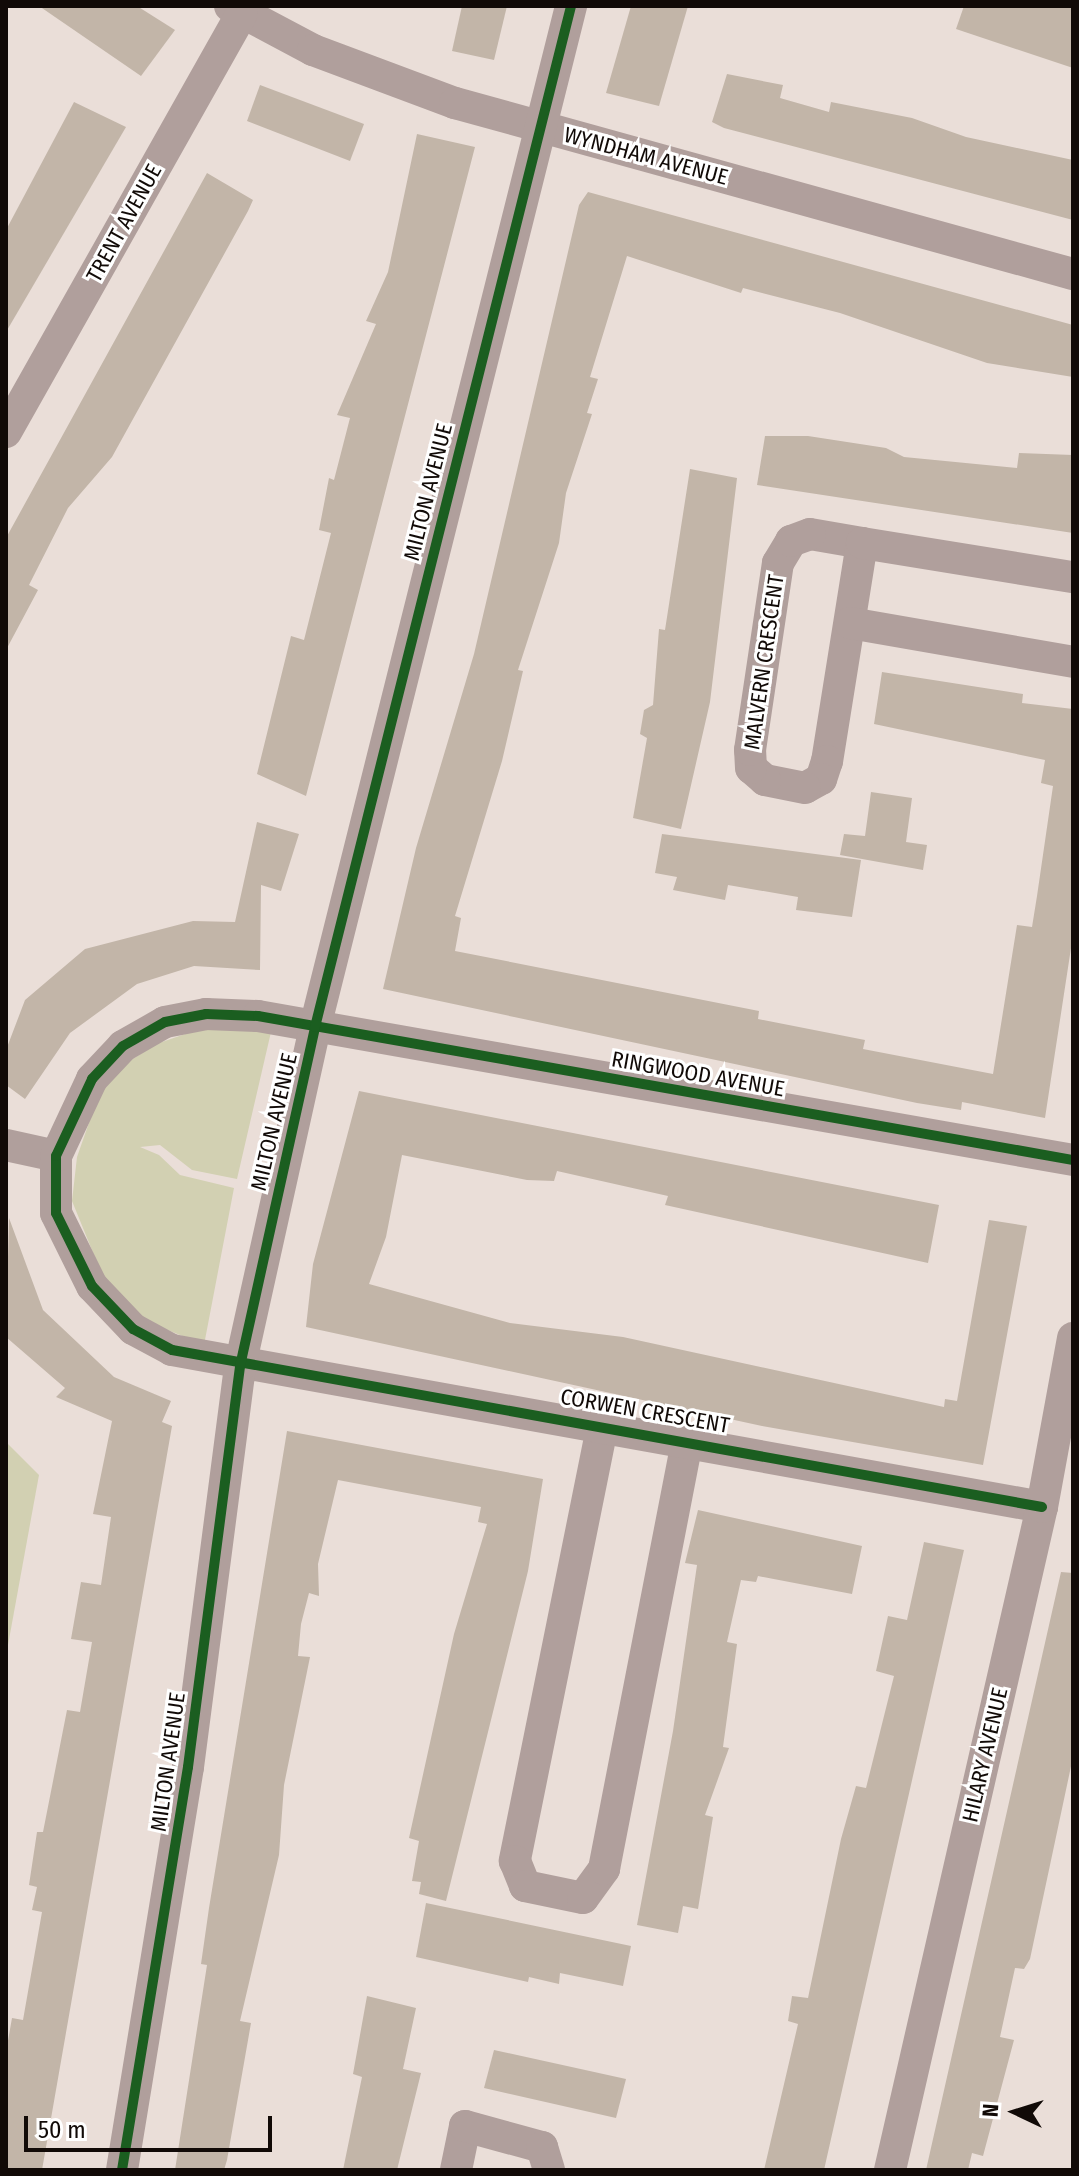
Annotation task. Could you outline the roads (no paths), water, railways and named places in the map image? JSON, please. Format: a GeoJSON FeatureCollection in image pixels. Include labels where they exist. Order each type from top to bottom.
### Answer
{"type":"FeatureCollection","features":[{"type":"Feature","properties":{"kind":"street","name":"MILTON AVENUE"},"geometry":{"type":"LineString","coordinates":[[122,2170],[188,1767],[240,1366],[315,1027],[571,6]]}},
{"type":"Feature","properties":{"kind":"street","name":"WYNDHAM AVENUE"},"geometry":{"type":"LineString","coordinates":[[236,10],[363,70],[540,127],[1073,274]]}},
{"type":"Feature","properties":{"kind":"street","name":"TRENT AVENUE"},"geometry":{"type":"LineString","coordinates":[[6,432],[236,10]]}},
{"type":"Feature","properties":{"kind":"street","name":"MALVERN CRESCENT"},"geometry":{"type":"LineString","coordinates":[[862,543],[821,779],[805,788],[765,780],[751,768],[750,750],[778,563],[791,541],[810,534],[1073,577]]}},
{"type":"Feature","properties":{"kind":"street"},"geometry":{"type":"LineString","coordinates":[[850,623],[1073,662]]}},
{"type":"Feature","properties":{"kind":"street","name":"RINGWOOD AVENUE"},"geometry":{"type":"LineString","coordinates":[[56,1156],[92,1079],[123,1046],[165,1022],[206,1014],[258,1016],[1073,1160]]}},
{"type":"Feature","properties":{"kind":"street"},"geometry":{"type":"LineString","coordinates":[[6,1145],[56,1156]]}},
{"type":"Feature","properties":{"kind":"street","name":"CORWEN CRESCENT"},"geometry":{"type":"LineString","coordinates":[[56,1156],[56,1213],[92,1286],[133,1329],[172,1350],[240,1366],[688,1438],[1042,1507]]}},
{"type":"Feature","properties":{"kind":"street","name":"HILARY AVENUE"},"geometry":{"type":"LineString","coordinates":[[890,2170],[1042,1507],[1073,1338]]}},
{"type":"Feature","properties":{"kind":"street","name":"CORWEN CRESCENT"},"geometry":{"type":"LineString","coordinates":[[603,1423],[515,1861],[525,1886],[583,1898],[604,1869],[688,1438]]}},
{"type":"Feature","properties":{"kind":"street"},"geometry":{"type":"LineString","coordinates":[[456,2170],[465,2126],[542,2147],[549,2170]]}}]}
